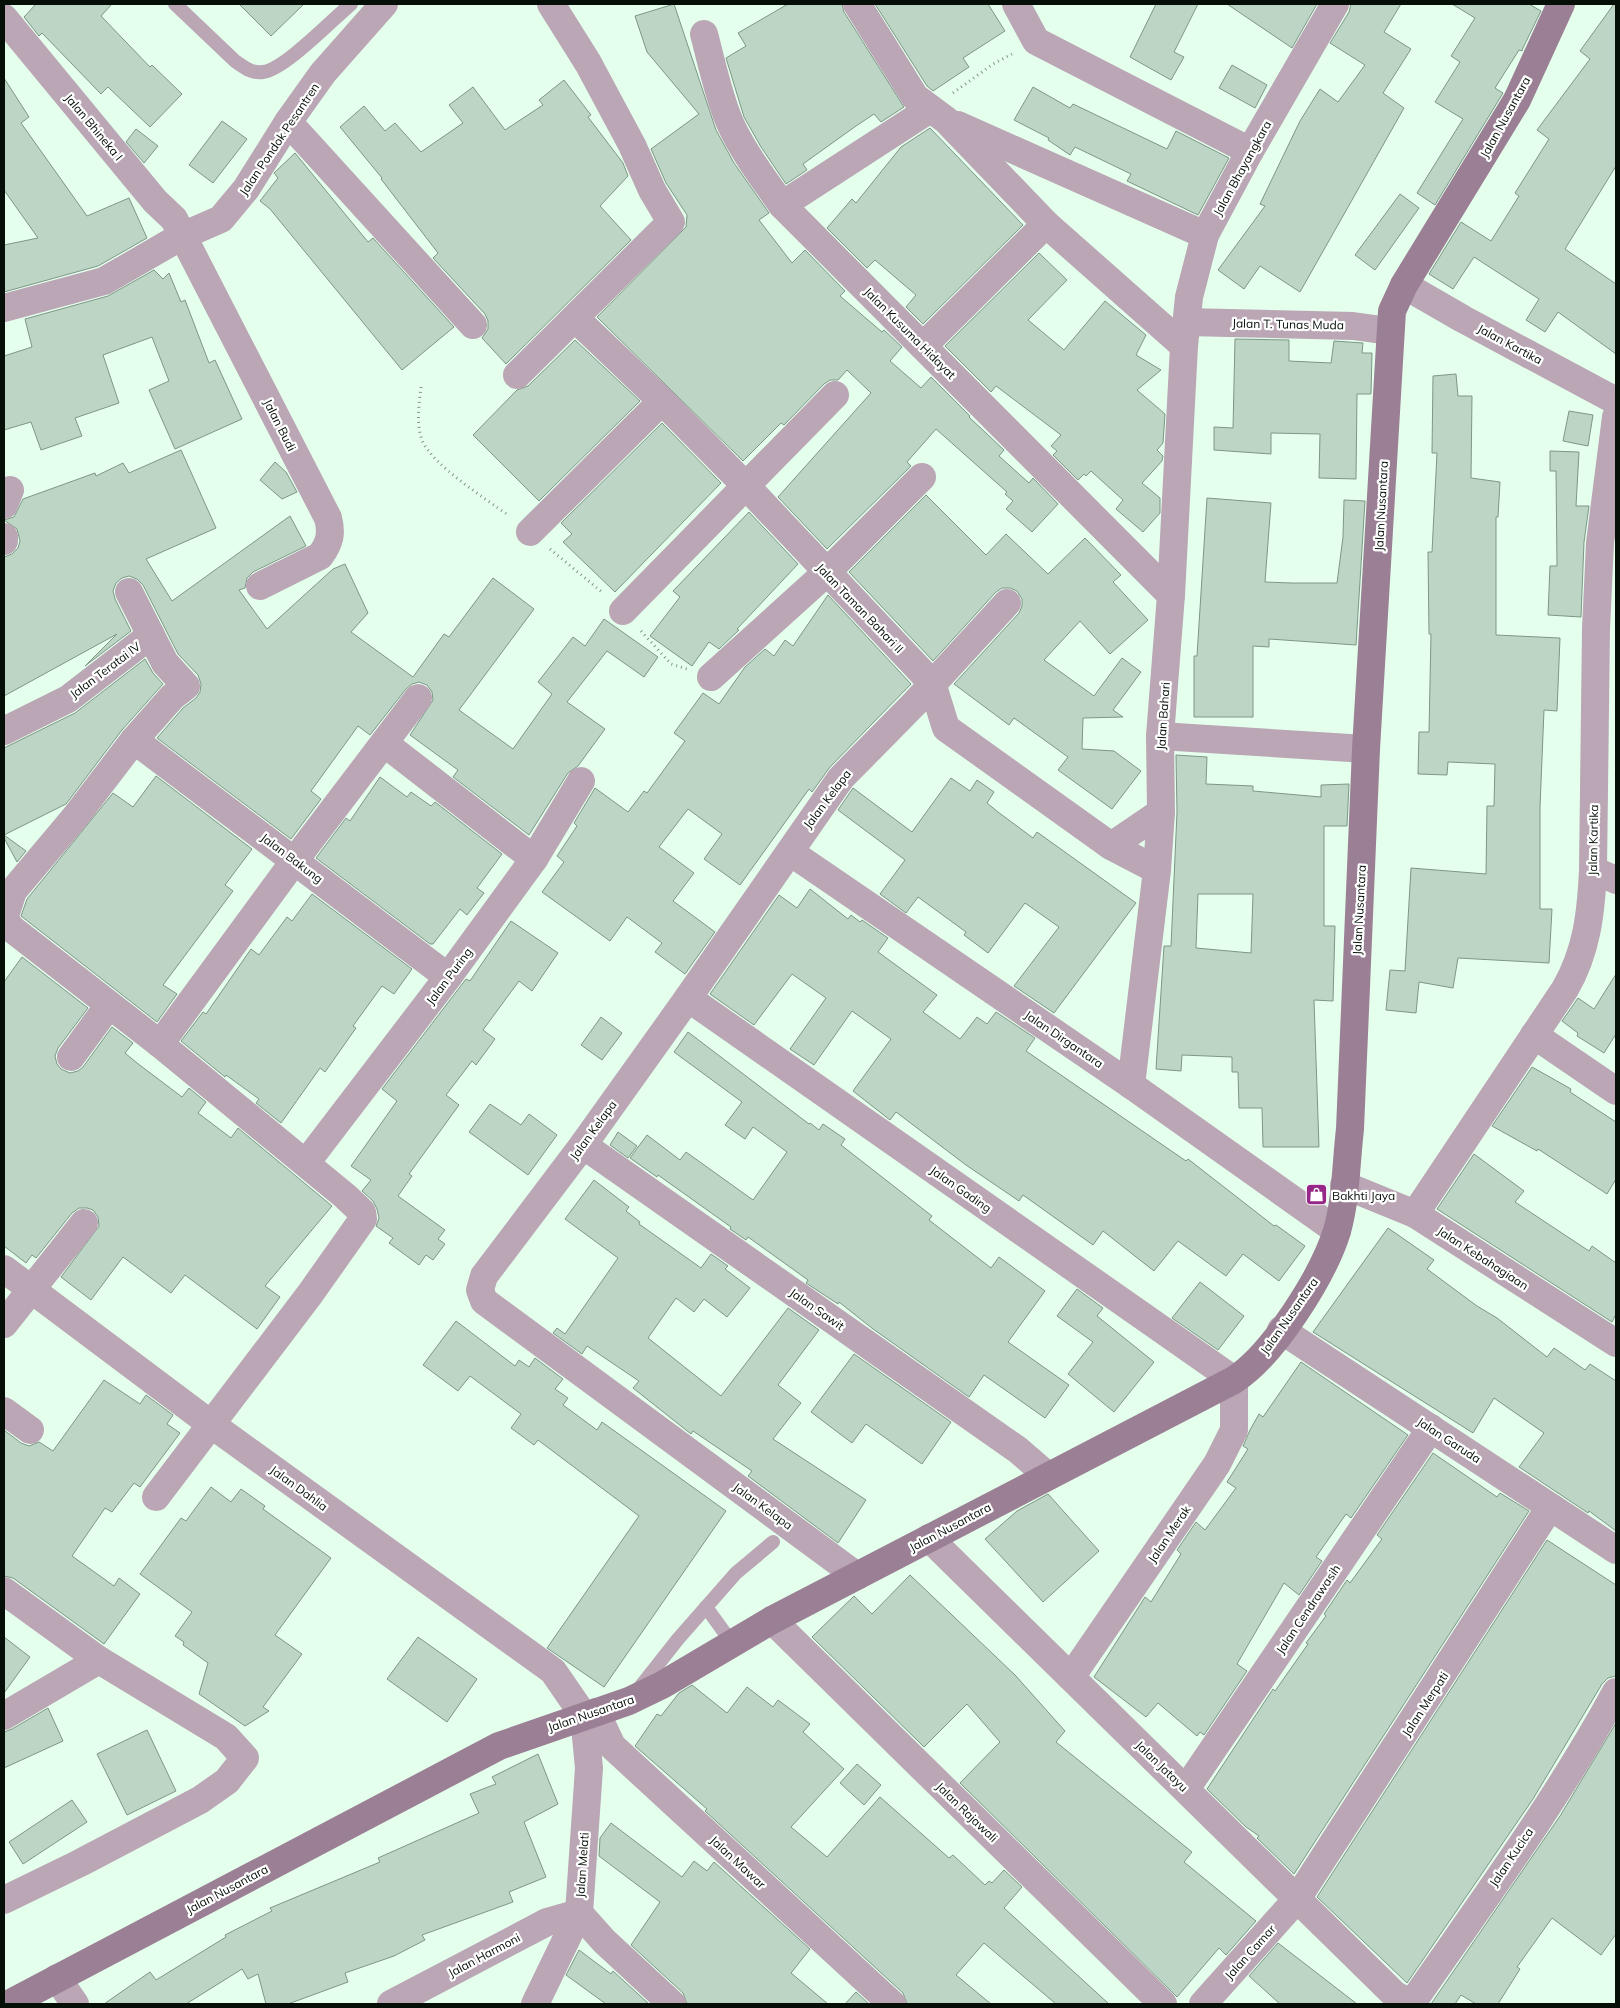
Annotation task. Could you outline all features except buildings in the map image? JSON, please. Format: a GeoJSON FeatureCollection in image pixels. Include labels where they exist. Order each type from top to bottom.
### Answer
{"type":"FeatureCollection","features":[{"type":"Feature","properties":{"kind":"main road","name":"Jalan Nusantara"},"geometry":{"type":"LineString","coordinates":[[9,2004],[499,1746],[629,1701],[662,1685],[772,1620],[1234,1380],[1261,1356],[1303,1300],[1324,1262],[1337,1230],[1344,1185],[1350,1130],[1366,748],[1389,331],[1392,310],[1404,285],[1517,100],[1561,4]]}},
{"type":"Feature","properties":{"kind":"street","name":"Jalan Pondok Pesantren"},"geometry":{"type":"LineString","coordinates":[[4,308],[104,281],[182,236],[221,219],[246,189],[288,122],[323,74],[384,4]]}},
{"type":"Feature","properties":{"kind":"street"},"geometry":{"type":"LineString","coordinates":[[517,375],[671,222],[652,190],[588,63],[552,4]]}},
{"type":"Feature","properties":{"kind":"street"},"geometry":{"type":"LineString","coordinates":[[857,4],[915,97],[938,114],[1046,224],[1185,334]]}},
{"type":"Feature","properties":{"kind":"street"},"geometry":{"type":"LineString","coordinates":[[1016,4],[1036,41],[1250,151]]}},
{"type":"Feature","properties":{"kind":"street","name":"Jalan Bhayangkara"},"geometry":{"type":"LineString","coordinates":[[1185,334],[1196,269],[1206,235],[1250,151],[1335,4]]}},
{"type":"Feature","properties":{"kind":"street","name":"Jalan Bhineka I"},"geometry":{"type":"LineString","coordinates":[[4,18],[156,201],[174,219],[182,236]]}},
{"type":"Feature","properties":{"kind":"street","name":"Jalan Kusuma Hidayat"},"geometry":{"type":"LineString","coordinates":[[704,34],[718,90],[730,124],[782,205],[1172,595]]}},
{"type":"Feature","properties":{"kind":"street"},"geometry":{"type":"LineString","coordinates":[[782,205],[938,114]]}},
{"type":"Feature","properties":{"kind":"street"},"geometry":{"type":"LineString","coordinates":[[938,114],[1206,235]]}},
{"type":"Feature","properties":{"kind":"street"},"geometry":{"type":"LineString","coordinates":[[288,122],[473,325]]}},
{"type":"Feature","properties":{"kind":"street"},"geometry":{"type":"LineString","coordinates":[[923,346],[1046,224]]}},
{"type":"Feature","properties":{"kind":"street","name":"Jalan Budi"},"geometry":{"type":"LineString","coordinates":[[182,236],[328,518],[332,531],[327,547],[320,556],[260,586]]}},
{"type":"Feature","properties":{"kind":"street","name":"Jalan Kartika"},"geometry":{"type":"LineString","coordinates":[[1404,285],[1463,319],[1616,401]]}},
{"type":"Feature","properties":{"kind":"street","name":"Jalan Taman Bahari II"},"geometry":{"type":"LineString","coordinates":[[575,318],[662,401],[746,486],[826,573],[932,683],[946,728],[1111,846],[1157,870]]}},
{"type":"Feature","properties":{"kind":"street","name":"Jalan T. Tunas Muda"},"geometry":{"type":"LineString","coordinates":[[1185,334],[1353,326],[1389,331]]}},
{"type":"Feature","properties":{"kind":"street","name":"Jalan Bahari"},"geometry":{"type":"LineString","coordinates":[[1131,1085],[1157,870],[1161,812],[1160,736],[1172,595],[1185,334]]}},
{"type":"Feature","properties":{"kind":"street"},"geometry":{"type":"LineString","coordinates":[[623,611],[835,395]]}},
{"type":"Feature","properties":{"kind":"street"},"geometry":{"type":"LineString","coordinates":[[530,532],[662,401]]}},
{"type":"Feature","properties":{"kind":"street","name":"Jalan Kartika"},"geometry":{"type":"LineString","coordinates":[[1414,1214],[1565,989],[1576,969],[1584,948],[1592,904],[1605,875],[1606,636],[1600,543],[1616,417]]}},
{"type":"Feature","properties":{"kind":"street"},"geometry":{"type":"LineString","coordinates":[[711,677],[826,573],[922,477]]}},
{"type":"Feature","properties":{"kind":"street"},"geometry":{"type":"LineString","coordinates":[[129,592],[165,663],[186,686],[172,697],[134,740],[76,816],[8,883],[8,931],[160,1044],[306,1163],[362,1212],[361,1224],[212,1425],[156,1497]]}},
{"type":"Feature","properties":{"kind":"street","name":"Jalan Kelapa"},"geometry":{"type":"LineString","coordinates":[[857,1576],[484,1301],[480,1290],[484,1276],[583,1145],[688,998],[840,778],[1007,603]]}},
{"type":"Feature","properties":{"kind":"street","name":"Jalan Teratai IV"},"geometry":{"type":"LineString","coordinates":[[4,731],[68,699],[151,635]]}},
{"type":"Feature","properties":{"kind":"street"},"geometry":{"type":"LineString","coordinates":[[160,1044],[295,860],[418,698]]}},
{"type":"Feature","properties":{"kind":"street"},"geometry":{"type":"LineString","coordinates":[[1160,736],[1366,748]]}},
{"type":"Feature","properties":{"kind":"street","name":"Jalan Bakung"},"geometry":{"type":"LineString","coordinates":[[134,740],[448,977]]}},
{"type":"Feature","properties":{"kind":"street"},"geometry":{"type":"LineString","coordinates":[[384,743],[534,859]]}},
{"type":"Feature","properties":{"kind":"street","name":"Jalan Puring"},"geometry":{"type":"LineString","coordinates":[[306,1163],[448,977],[534,859],[582,781]]}},
{"type":"Feature","properties":{"kind":"street"},"geometry":{"type":"LineString","coordinates":[[1111,846],[1161,812]]}},
{"type":"Feature","properties":{"kind":"street","name":"Jalan Dirgantara"},"geometry":{"type":"LineString","coordinates":[[790,852],[1131,1085],[1337,1230]]}},
{"type":"Feature","properties":{"kind":"street","name":"Jalan Gading"},"geometry":{"type":"LineString","coordinates":[[688,998],[1234,1380]]}},
{"type":"Feature","properties":{"kind":"street"},"geometry":{"type":"LineString","coordinates":[[71,1057],[109,1005]]}},
{"type":"Feature","properties":{"kind":"street"},"geometry":{"type":"LineString","coordinates":[[1534,1035],[1616,1091]]}},
{"type":"Feature","properties":{"kind":"street","name":"Jalan Sawit"},"geometry":{"type":"LineString","coordinates":[[583,1145],[1018,1450],[1048,1476]]}},
{"type":"Feature","properties":{"kind":"street","name":"Jalan Kebahagiaan"},"geometry":{"type":"LineString","coordinates":[[1344,1185],[1414,1214],[1616,1344]]}},
{"type":"Feature","properties":{"kind":"street"},"geometry":{"type":"LineString","coordinates":[[4,1324],[84,1223]]}},
{"type":"Feature","properties":{"kind":"street","name":"Jalan Dahlia"},"geometry":{"type":"LineString","coordinates":[[4,1269],[212,1425],[553,1671],[590,1714]]}},
{"type":"Feature","properties":{"kind":"street","name":"Jalan Garuda"},"geometry":{"type":"LineString","coordinates":[[1281,1330],[1616,1550]]}},
{"type":"Feature","properties":{"kind":"street","name":"Jalan Merak"},"geometry":{"type":"LineString","coordinates":[[1071,1677],[1217,1464],[1234,1430],[1234,1380]]}},
{"type":"Feature","properties":{"kind":"street"},"geometry":{"type":"LineString","coordinates":[[4,1411],[30,1430]]}},
{"type":"Feature","properties":{"kind":"street","name":"Jalan Cendrawasih"},"geometry":{"type":"LineString","coordinates":[[1186,1789],[1431,1428]]}},
{"type":"Feature","properties":{"kind":"street","name":"Jalan Merpati"},"geometry":{"type":"LineString","coordinates":[[1298,1900],[1550,1507]]}},
{"type":"Feature","properties":{"kind":"street","name":"Jalan Jatayu"},"geometry":{"type":"LineString","coordinates":[[929,1538],[1394,1994]]}},
{"type":"Feature","properties":{"kind":"street"},"geometry":{"type":"LineString","coordinates":[[4,1591],[99,1660],[226,1737],[245,1758],[227,1780],[200,1800],[80,1863],[4,1900]]}},
{"type":"Feature","properties":{"kind":"street","name":"Jalan Rajawali"},"geometry":{"type":"LineString","coordinates":[[772,1620],[1163,2004]]}},
{"type":"Feature","properties":{"kind":"street"},"geometry":{"type":"LineString","coordinates":[[4,1716],[99,1660]]}},
{"type":"Feature","properties":{"kind":"street","name":"Jalan Kucica"},"geometry":{"type":"LineString","coordinates":[[1394,1994],[1406,2001],[1414,1998],[1419,1993],[1590,1740],[1616,1692]]}},
{"type":"Feature","properties":{"kind":"street","name":"Jalan Melati"},"geometry":{"type":"LineString","coordinates":[[590,1714],[589,1768],[579,1913],[604,1941],[672,2004]]}},
{"type":"Feature","properties":{"kind":"street","name":"Jalan Mawar"},"geometry":{"type":"LineString","coordinates":[[590,1714],[612,1746],[892,2004]]}},
{"type":"Feature","properties":{"kind":"street","name":"Jalan Camar"},"geometry":{"type":"LineString","coordinates":[[1202,2004],[1298,1900]]}},
{"type":"Feature","properties":{"kind":"street"},"geometry":{"type":"LineString","coordinates":[[535,2004],[579,1913]]}},
{"type":"Feature","properties":{"kind":"street","name":"Jalan Harmoni"},"geometry":{"type":"LineString","coordinates":[[391,2004],[547,1922],[579,1913]]}},
{"type":"Feature","properties":{"kind":"street"},"geometry":{"type":"LineString","coordinates":[[57,1978],[75,2004]]}},
{"type":"Feature","properties":{"kind":"lane"},"geometry":{"type":"LineString","coordinates":[[175,4],[235,61],[247,69],[263,72],[284,62],[351,4]]}},
{"type":"Feature","properties":{"kind":"lane"},"geometry":{"type":"LineString","coordinates":[[629,1701],[736,1573],[773,1542]]}},
{"type":"Feature","properties":{"kind":"lane"},"geometry":{"type":"LineString","coordinates":[[706,1607],[732,1643]]}},
{"type":"Feature","properties":{"kind":"path"},"geometry":{"type":"LineString","coordinates":[[938,114],[993,64]]}},
{"type":"Feature","properties":{"kind":"place","name":"Bakhti Jaya"},"geometry":{"type":"Point","coordinates":[1316,1195]}}]}
